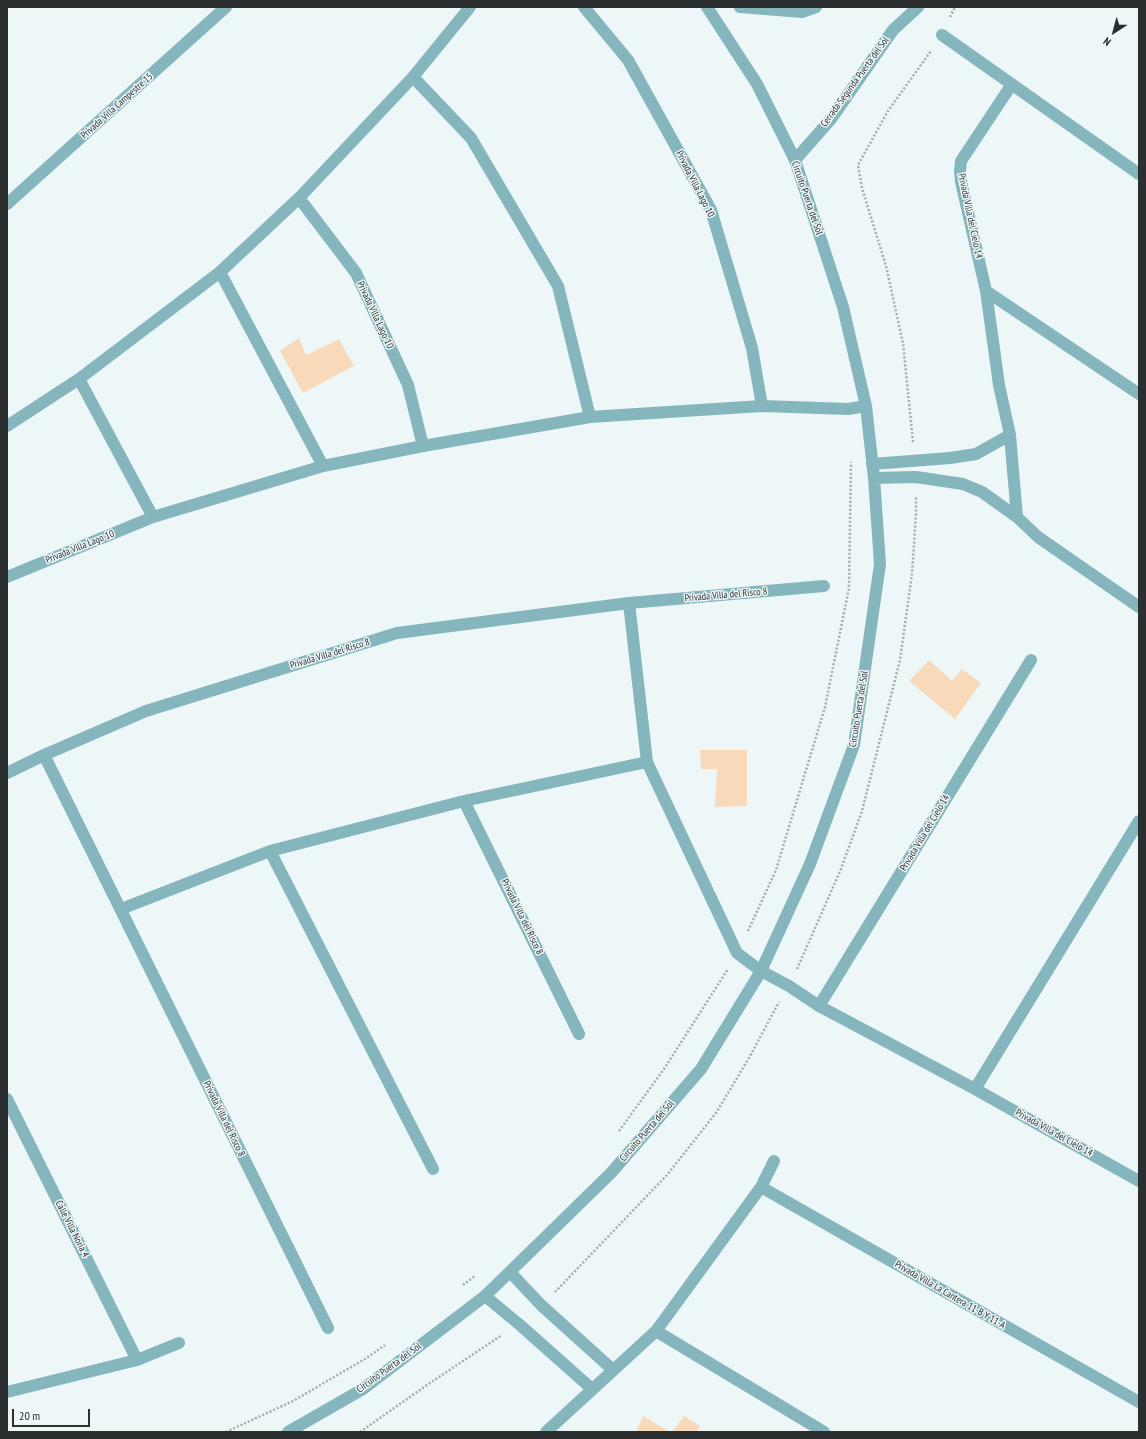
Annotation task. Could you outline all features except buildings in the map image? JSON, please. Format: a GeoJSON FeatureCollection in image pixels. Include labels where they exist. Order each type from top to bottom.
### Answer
{"type":"FeatureCollection","features":[{"type":"Feature","properties":{"kind":"street","name":"Privada Villa Campestre 15"},"geometry":{"type":"LineString","coordinates":[[7,204],[226,7]]}},
{"type":"Feature","properties":{"kind":"street"},"geometry":{"type":"LineString","coordinates":[[7,426],[79,379],[220,272],[299,198],[413,78],[470,7]]}},
{"type":"Feature","properties":{"kind":"street","name":"Privada Villa Lago 10"},"geometry":{"type":"LineString","coordinates":[[584,7],[628,60],[711,210],[752,348],[762,406]]}},
{"type":"Feature","properties":{"kind":"street","name":"Circuito Puerta del Sol"},"geometry":{"type":"LineString","coordinates":[[288,1432],[363,1388],[485,1296],[611,1173],[701,1069],[761,971],[810,864],[854,745],[880,564],[874,478],[866,406],[843,307],[795,160],[757,84],[707,7]]}},
{"type":"Feature","properties":{"kind":"street"},"geometry":{"type":"LineString","coordinates":[[740,7],[802,12],[816,7]]}},
{"type":"Feature","properties":{"kind":"street","name":"Cerrada Segunda Puerta del Sol"},"geometry":{"type":"LineString","coordinates":[[795,160],[831,119],[893,30],[918,7]]}},
{"type":"Feature","properties":{"kind":"street"},"geometry":{"type":"LineString","coordinates":[[942,35],[1139,174]]}},
{"type":"Feature","properties":{"kind":"street"},"geometry":{"type":"LineString","coordinates":[[413,78],[471,138],[558,286],[590,417]]}},
{"type":"Feature","properties":{"kind":"street","name":"Privada Villa del Cielo 14"},"geometry":{"type":"LineString","coordinates":[[1012,84],[961,161],[960,171],[961,182],[986,291],[999,385],[1010,435],[1017,517]]}},
{"type":"Feature","properties":{"kind":"street","name":"Privada Villa Lago 10"},"geometry":{"type":"LineString","coordinates":[[299,198],[356,273],[408,385],[423,446]]}},
{"type":"Feature","properties":{"kind":"street"},"geometry":{"type":"LineString","coordinates":[[220,272],[323,466]]}},
{"type":"Feature","properties":{"kind":"street"},"geometry":{"type":"LineString","coordinates":[[986,291],[1139,394]]}},
{"type":"Feature","properties":{"kind":"street"},"geometry":{"type":"LineString","coordinates":[[79,379],[153,517]]}},
{"type":"Feature","properties":{"kind":"street","name":"Privada Villa Lago 10"},"geometry":{"type":"LineString","coordinates":[[7,577],[153,517],[323,466],[423,446],[590,417],[762,406],[848,409],[866,406]]}},
{"type":"Feature","properties":{"kind":"street"},"geometry":{"type":"LineString","coordinates":[[872,464],[976,454],[1010,435]]}},
{"type":"Feature","properties":{"kind":"street"},"geometry":{"type":"LineString","coordinates":[[874,478],[916,477],[963,484],[982,492],[1017,517],[1038,537],[1139,607]]}},
{"type":"Feature","properties":{"kind":"street","name":"Privada Villa del Risco 8"},"geometry":{"type":"LineString","coordinates":[[7,773],[44,755],[146,712],[397,633],[629,603],[824,586]]}},
{"type":"Feature","properties":{"kind":"street"},"geometry":{"type":"LineString","coordinates":[[629,603],[648,762],[737,953],[761,971],[789,986]]}},
{"type":"Feature","properties":{"kind":"street","name":"Privada Villa del Cielo 14"},"geometry":{"type":"LineString","coordinates":[[819,1006],[1031,660]]}},
{"type":"Feature","properties":{"kind":"street","name":"Privada Villa del Risco 8"},"geometry":{"type":"LineString","coordinates":[[44,755],[328,1328]]}},
{"type":"Feature","properties":{"kind":"street"},"geometry":{"type":"LineString","coordinates":[[121,909],[270,851],[464,801],[648,762]]}},
{"type":"Feature","properties":{"kind":"street","name":"Privada Villa del Risco 8"},"geometry":{"type":"LineString","coordinates":[[464,801],[579,1034]]}},
{"type":"Feature","properties":{"kind":"street"},"geometry":{"type":"LineString","coordinates":[[975,1089],[1139,821]]}},
{"type":"Feature","properties":{"kind":"street"},"geometry":{"type":"LineString","coordinates":[[270,851],[433,1169]]}},
{"type":"Feature","properties":{"kind":"street","name":"Privada Villa del Cielo 14"},"geometry":{"type":"LineString","coordinates":[[789,986],[819,1006],[1137,1176]]}},
{"type":"Feature","properties":{"kind":"street","name":"Calle Villa Noria 4"},"geometry":{"type":"LineString","coordinates":[[7,1099],[137,1360]]}},
{"type":"Feature","properties":{"kind":"street"},"geometry":{"type":"LineString","coordinates":[[546,1432],[656,1331],[761,1187],[774,1161]]}},
{"type":"Feature","properties":{"kind":"street","name":"Privada Villa La Cantera 11-B Y 11-A"},"geometry":{"type":"LineString","coordinates":[[761,1187],[1139,1402]]}},
{"type":"Feature","properties":{"kind":"street"},"geometry":{"type":"LineString","coordinates":[[510,1272],[541,1305],[613,1370]]}},
{"type":"Feature","properties":{"kind":"street"},"geometry":{"type":"LineString","coordinates":[[485,1296],[592,1389]]}},
{"type":"Feature","properties":{"kind":"street"},"geometry":{"type":"LineString","coordinates":[[656,1331],[804,1427],[824,1432]]}},
{"type":"Feature","properties":{"kind":"street"},"geometry":{"type":"LineString","coordinates":[[7,1392],[137,1360],[179,1343]]}},
{"type":"Feature","properties":{"kind":"path"},"geometry":{"type":"LineString","coordinates":[[914,461],[903,343],[886,266],[862,188],[858,165],[888,110],[942,35],[955,7]]}},
{"type":"Feature","properties":{"kind":"path"},"geometry":{"type":"LineString","coordinates":[[541,1305],[571,1276],[672,1169],[716,1113],[749,1058],[776,1006],[789,986],[841,869],[862,811],[900,660],[912,574],[916,514],[916,477]]}},
{"type":"Feature","properties":{"kind":"path"},"geometry":{"type":"LineString","coordinates":[[360,1432],[427,1385],[520,1325]]}},
{"type":"Feature","properties":{"kind":"shaded area"},"geometry":{"type":"Polygon","coordinates":[[[299,338],[306,355],[339,339],[354,366],[303,393],[280,351],[299,338]]]}},
{"type":"Feature","properties":{"kind":"shaded area"},"geometry":{"type":"Polygon","coordinates":[[[929,660],[952,681],[962,669],[981,683],[955,719],[909,681],[929,660]]]}},
{"type":"Feature","properties":{"kind":"shaded area"},"geometry":{"type":"Polygon","coordinates":[[[700,750],[747,750],[747,806],[715,807],[717,769],[701,769],[700,750]]]}},
{"type":"Feature","properties":{"kind":"shaded area"},"geometry":{"type":"Polygon","coordinates":[[[643,1416],[670,1432],[636,1432],[643,1416]]]}},
{"type":"Feature","properties":{"kind":"shaded area"},"geometry":{"type":"Polygon","coordinates":[[[684,1416],[700,1426],[696,1432],[672,1432],[684,1416]]]}}]}
